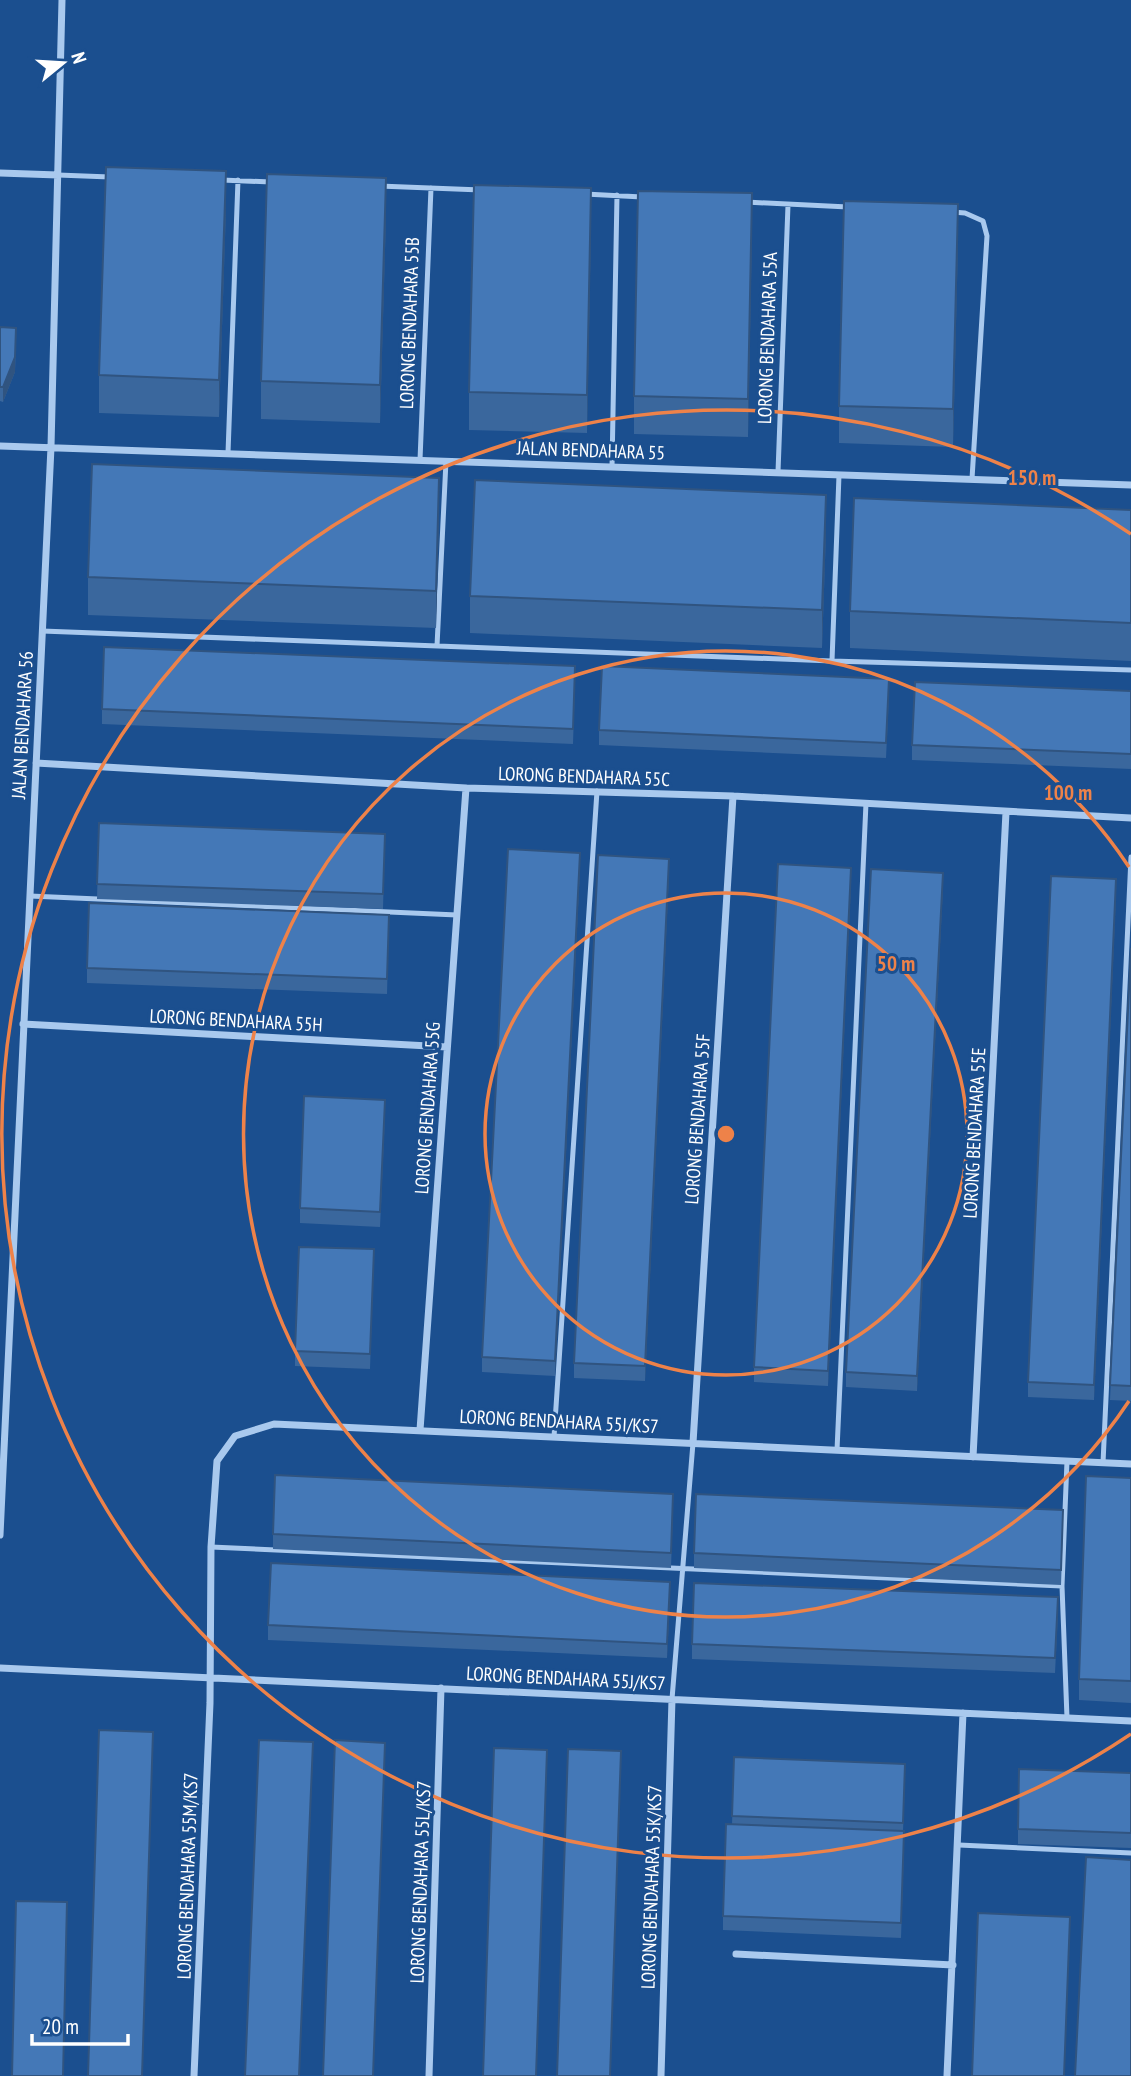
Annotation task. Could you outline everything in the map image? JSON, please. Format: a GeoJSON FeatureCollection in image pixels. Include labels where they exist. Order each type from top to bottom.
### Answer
{"type":"FeatureCollection","features":[{"type":"Feature","properties":{"kind":"street","name":"JALAN BENDAHARA 56"},"geometry":{"type":"LineString","coordinates":[[0,1535],[51,447],[62,0]]}},
{"type":"Feature","properties":{"kind":"street"},"geometry":{"type":"LineString","coordinates":[[0,173],[58,175]]}},
{"type":"Feature","properties":{"kind":"street","name":"JALAN BENDAHARA 55"},"geometry":{"type":"LineString","coordinates":[[0,446],[1131,485]]}},
{"type":"Feature","properties":{"kind":"street","name":"LORONG BENDAHARA 55C"},"geometry":{"type":"LineString","coordinates":[[36,763],[466,788],[733,796],[1131,818]]}},
{"type":"Feature","properties":{"kind":"street","name":"LORONG BENDAHARA 55G"},"geometry":{"type":"LineString","coordinates":[[420,1430],[466,788]]}},
{"type":"Feature","properties":{"kind":"street","name":"LORONG BENDAHARA 55F"},"geometry":{"type":"LineString","coordinates":[[693,1443],[733,796]]}},
{"type":"Feature","properties":{"kind":"street","name":"LORONG BENDAHARA 55E"},"geometry":{"type":"LineString","coordinates":[[973,1457],[1006,811]]}},
{"type":"Feature","properties":{"kind":"street","name":"LORONG BENDAHARA 55H"},"geometry":{"type":"LineString","coordinates":[[23,1024],[447,1047]]}},
{"type":"Feature","properties":{"kind":"street","name":"LORONG BENDAHARA 55I/KS7"},"geometry":{"type":"LineString","coordinates":[[211,1678],[211,1547],[217,1461],[235,1436],[274,1424],[1131,1464]]}},
{"type":"Feature","properties":{"kind":"street","name":"LORONG BENDAHARA 55J/KS7"},"geometry":{"type":"LineString","coordinates":[[0,1668],[1131,1721]]}},
{"type":"Feature","properties":{"kind":"street","name":"LORONG BENDAHARA 55M/KS7"},"geometry":{"type":"LineString","coordinates":[[194,2076],[211,1678]]}},
{"type":"Feature","properties":{"kind":"street","name":"LORONG BENDAHARA 55L/KS7"},"geometry":{"type":"LineString","coordinates":[[429,2076],[441,1688]]}},
{"type":"Feature","properties":{"kind":"street","name":"LORONG BENDAHARA 55K/KS7"},"geometry":{"type":"LineString","coordinates":[[661,2076],[672,1699]]}},
{"type":"Feature","properties":{"kind":"street"},"geometry":{"type":"LineString","coordinates":[[947,2076],[963,1713]]}},
{"type":"Feature","properties":{"kind":"street"},"geometry":{"type":"LineString","coordinates":[[736,1954],[953,1965]]}},
{"type":"Feature","properties":{"kind":"lane"},"geometry":{"type":"LineString","coordinates":[[58,175],[113,177]]}},
{"type":"Feature","properties":{"kind":"lane"},"geometry":{"type":"LineString","coordinates":[[211,180],[280,182]]}},
{"type":"Feature","properties":{"kind":"lane"},"geometry":{"type":"LineString","coordinates":[[228,453],[238,180]]}},
{"type":"Feature","properties":{"kind":"lane"},"geometry":{"type":"LineString","coordinates":[[376,186],[484,190]]}},
{"type":"Feature","properties":{"kind":"lane","name":"LORONG BENDAHARA 55B"},"geometry":{"type":"LineString","coordinates":[[420,460],[431,188]]}},
{"type":"Feature","properties":{"kind":"lane"},"geometry":{"type":"LineString","coordinates":[[577,194],[656,197]]}},
{"type":"Feature","properties":{"kind":"lane"},"geometry":{"type":"LineString","coordinates":[[612,467],[617,195]]}},
{"type":"Feature","properties":{"kind":"lane"},"geometry":{"type":"LineString","coordinates":[[735,202],[856,208]]}},
{"type":"Feature","properties":{"kind":"lane","name":"LORONG BENDAHARA 55A"},"geometry":{"type":"LineString","coordinates":[[778,472],[788,205]]}},
{"type":"Feature","properties":{"kind":"lane"},"geometry":{"type":"LineString","coordinates":[[938,212],[965,213],[983,221],[987,236],[972,479]]}},
{"type":"Feature","properties":{"kind":"lane"},"geometry":{"type":"LineString","coordinates":[[437,646],[446,461]]}},
{"type":"Feature","properties":{"kind":"lane"},"geometry":{"type":"LineString","coordinates":[[832,662],[839,475]]}},
{"type":"Feature","properties":{"kind":"lane"},"geometry":{"type":"LineString","coordinates":[[42,631],[832,662],[1131,670]]}},
{"type":"Feature","properties":{"kind":"lane"},"geometry":{"type":"LineString","coordinates":[[554,1437],[597,792]]}},
{"type":"Feature","properties":{"kind":"lane"},"geometry":{"type":"LineString","coordinates":[[837,1450],[866,803]]}},
{"type":"Feature","properties":{"kind":"lane"},"geometry":{"type":"LineString","coordinates":[[1103,1463],[1131,857]]}},
{"type":"Feature","properties":{"kind":"lane"},"geometry":{"type":"LineString","coordinates":[[30,896],[457,915]]}},
{"type":"Feature","properties":{"kind":"lane"},"geometry":{"type":"LineString","coordinates":[[672,1699],[693,1443]]}},
{"type":"Feature","properties":{"kind":"lane"},"geometry":{"type":"LineString","coordinates":[[1067,1461],[1062,1586],[1067,1718]]}},
{"type":"Feature","properties":{"kind":"lane"},"geometry":{"type":"LineString","coordinates":[[211,1547],[1062,1586]]}},
{"type":"Feature","properties":{"kind":"lane"},"geometry":{"type":"LineString","coordinates":[[958,1845],[1131,1853]]}},
{"type":"Feature","properties":{"kind":"building"},"geometry":{"type":"Polygon","coordinates":[[[106,167],[226,171],[219,380],[99,375],[106,167]]]}},
{"type":"Feature","properties":{"kind":"building"},"geometry":{"type":"Polygon","coordinates":[[[267,174],[386,178],[380,385],[261,381],[267,174]]]}},
{"type":"Feature","properties":{"kind":"building"},"geometry":{"type":"Polygon","coordinates":[[[474,185],[591,188],[587,395],[469,392],[474,185]]]}},
{"type":"Feature","properties":{"kind":"building"},"geometry":{"type":"Polygon","coordinates":[[[638,191],[752,193],[748,399],[634,396],[638,191]]]}},
{"type":"Feature","properties":{"kind":"building"},"geometry":{"type":"Polygon","coordinates":[[[844,201],[958,204],[953,409],[839,406],[844,201]]]}},
{"type":"Feature","properties":{"kind":"building"},"geometry":{"type":"Polygon","coordinates":[[[0,327],[16,328],[15,357],[3,387],[0,387],[0,327]]]}},
{"type":"Feature","properties":{"kind":"building"},"geometry":{"type":"Polygon","coordinates":[[[92,464],[439,478],[436,591],[88,577],[92,464]]]}},
{"type":"Feature","properties":{"kind":"building"},"geometry":{"type":"Polygon","coordinates":[[[475,480],[826,495],[822,610],[470,596],[475,480]]]}},
{"type":"Feature","properties":{"kind":"building"},"geometry":{"type":"Polygon","coordinates":[[[854,498],[1131,510],[1131,623],[850,611],[854,498]]]}},
{"type":"Feature","properties":{"kind":"building"},"geometry":{"type":"Polygon","coordinates":[[[104,647],[575,666],[573,729],[102,709],[104,647]]]}},
{"type":"Feature","properties":{"kind":"building"},"geometry":{"type":"Polygon","coordinates":[[[602,666],[889,679],[886,743],[599,730],[602,666]]]}},
{"type":"Feature","properties":{"kind":"building"},"geometry":{"type":"Polygon","coordinates":[[[915,682],[1131,691],[1131,754],[912,745],[915,682]]]}},
{"type":"Feature","properties":{"kind":"building"},"geometry":{"type":"Polygon","coordinates":[[[99,823],[385,834],[383,894],[97,884],[99,823]]]}},
{"type":"Feature","properties":{"kind":"building"},"geometry":{"type":"Polygon","coordinates":[[[508,849],[580,853],[555,1361],[482,1357],[508,849]]]}},
{"type":"Feature","properties":{"kind":"building"},"geometry":{"type":"Polygon","coordinates":[[[598,855],[669,859],[645,1366],[574,1363],[598,855]]]}},
{"type":"Feature","properties":{"kind":"building"},"geometry":{"type":"Polygon","coordinates":[[[778,864],[851,868],[828,1371],[754,1367],[778,864]]]}},
{"type":"Feature","properties":{"kind":"building"},"geometry":{"type":"Polygon","coordinates":[[[871,869],[943,873],[917,1376],[846,1372],[871,869]]]}},
{"type":"Feature","properties":{"kind":"building"},"geometry":{"type":"Polygon","coordinates":[[[1051,876],[1116,879],[1094,1385],[1028,1382],[1051,876]]]}},
{"type":"Feature","properties":{"kind":"building"},"geometry":{"type":"Polygon","coordinates":[[[89,903],[389,915],[387,979],[87,968],[89,903]]]}},
{"type":"Feature","properties":{"kind":"building"},"geometry":{"type":"Polygon","coordinates":[[[1131,948],[1131,1386],[1110,1385],[1131,948]]]}},
{"type":"Feature","properties":{"kind":"building"},"geometry":{"type":"Polygon","coordinates":[[[304,1096],[385,1100],[380,1212],[300,1208],[304,1096]]]}},
{"type":"Feature","properties":{"kind":"building"},"geometry":{"type":"Polygon","coordinates":[[[299,1247],[374,1249],[370,1354],[295,1351],[299,1247]]]}},
{"type":"Feature","properties":{"kind":"building"},"geometry":{"type":"Polygon","coordinates":[[[275,1475],[673,1494],[671,1553],[273,1534],[275,1475]]]}},
{"type":"Feature","properties":{"kind":"building"},"geometry":{"type":"Polygon","coordinates":[[[1086,1476],[1131,1478],[1131,1681],[1079,1679],[1086,1476]]]}},
{"type":"Feature","properties":{"kind":"building"},"geometry":{"type":"Polygon","coordinates":[[[696,1494],[1063,1510],[1061,1570],[694,1553],[696,1494]]]}},
{"type":"Feature","properties":{"kind":"building"},"geometry":{"type":"Polygon","coordinates":[[[271,1563],[670,1582],[667,1644],[268,1625],[271,1563]]]}},
{"type":"Feature","properties":{"kind":"building"},"geometry":{"type":"Polygon","coordinates":[[[694,1583],[1058,1597],[1055,1658],[692,1644],[694,1583]]]}},
{"type":"Feature","properties":{"kind":"building"},"geometry":{"type":"Polygon","coordinates":[[[99,1730],[153,1732],[142,2076],[88,2076],[99,1730]]]}},
{"type":"Feature","properties":{"kind":"building"},"geometry":{"type":"Polygon","coordinates":[[[259,1740],[313,1742],[299,2076],[245,2076],[259,1740]]]}},
{"type":"Feature","properties":{"kind":"building"},"geometry":{"type":"Polygon","coordinates":[[[335,1740],[385,1743],[373,2076],[323,2076],[335,1740]]]}},
{"type":"Feature","properties":{"kind":"building"},"geometry":{"type":"Polygon","coordinates":[[[494,1748],[547,1750],[536,2076],[483,2076],[494,1748]]]}},
{"type":"Feature","properties":{"kind":"building"},"geometry":{"type":"Polygon","coordinates":[[[568,1749],[621,1751],[610,2076],[557,2076],[568,1749]]]}},
{"type":"Feature","properties":{"kind":"building"},"geometry":{"type":"Polygon","coordinates":[[[734,1757],[905,1764],[903,1823],[732,1816],[734,1757]]]}},
{"type":"Feature","properties":{"kind":"building"},"geometry":{"type":"Polygon","coordinates":[[[1019,1769],[1131,1773],[1131,1833],[1018,1829],[1019,1769]]]}},
{"type":"Feature","properties":{"kind":"building"},"geometry":{"type":"Polygon","coordinates":[[[726,1824],[904,1831],[901,1923],[723,1916],[726,1824]]]}},
{"type":"Feature","properties":{"kind":"building"},"geometry":{"type":"Polygon","coordinates":[[[1086,1857],[1131,1860],[1131,2076],[1075,2076],[1086,1857]]]}},
{"type":"Feature","properties":{"kind":"building"},"geometry":{"type":"Polygon","coordinates":[[[16,1901],[67,1902],[63,2076],[12,2076],[16,1901]]]}},
{"type":"Feature","properties":{"kind":"building"},"geometry":{"type":"Polygon","coordinates":[[[978,1913],[1070,1917],[1064,2076],[972,2076],[978,1913]]]}}]}
